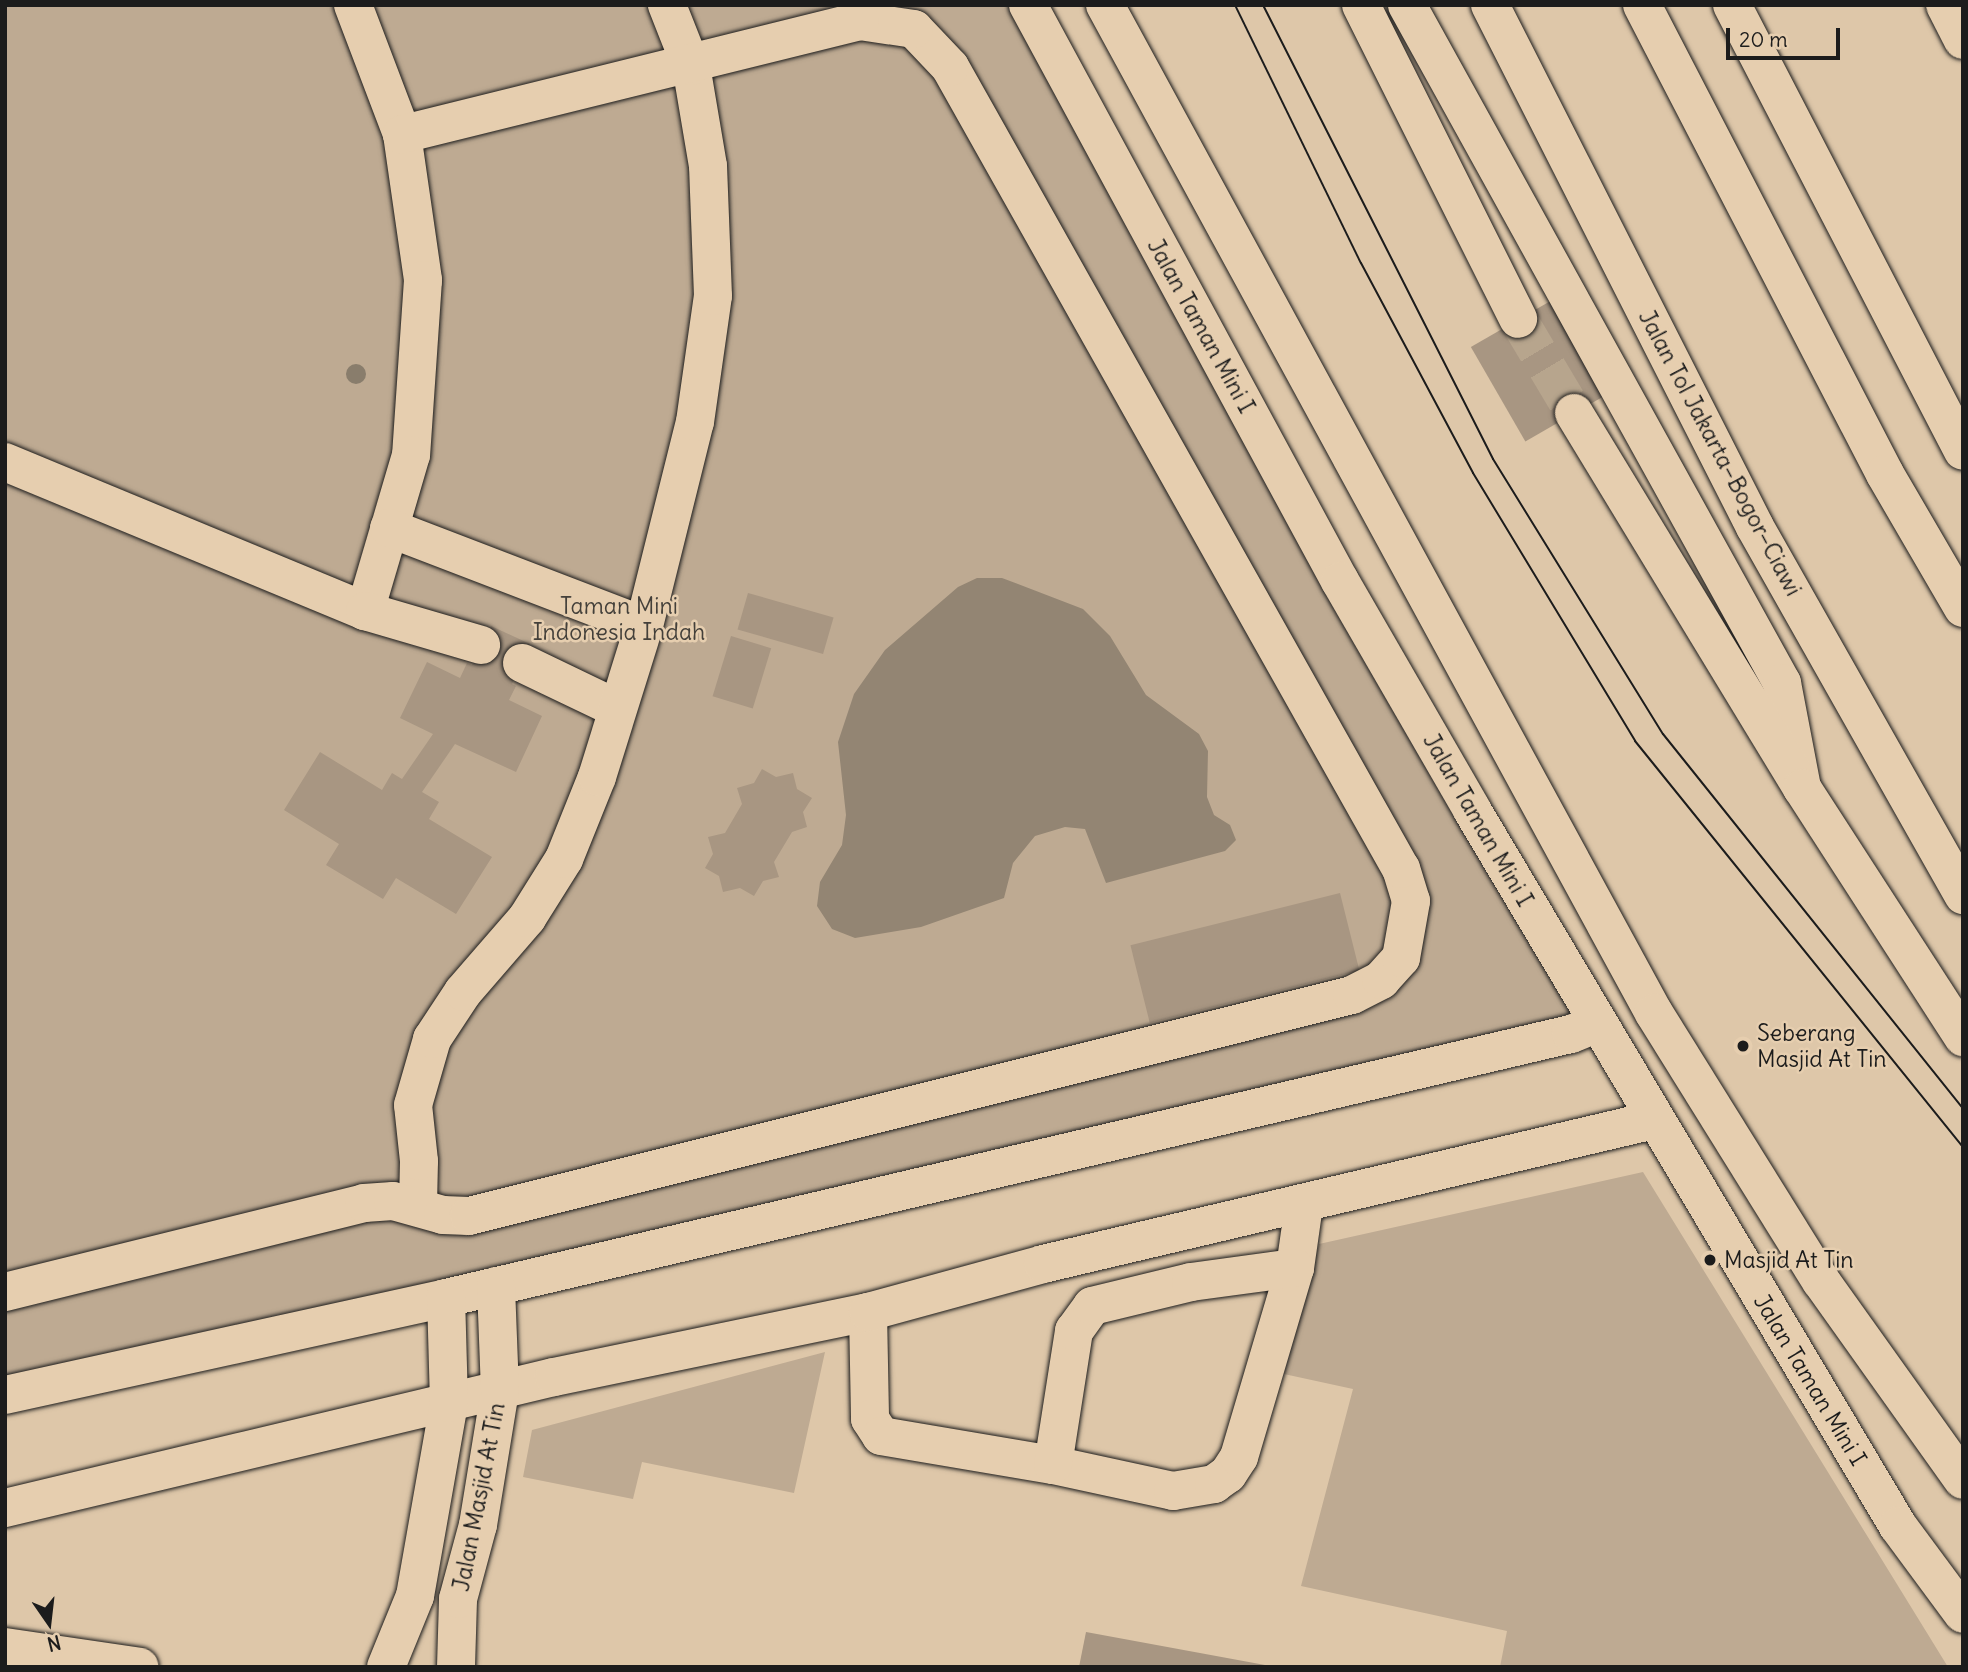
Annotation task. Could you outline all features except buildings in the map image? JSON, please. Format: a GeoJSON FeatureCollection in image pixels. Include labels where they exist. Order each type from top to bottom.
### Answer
{"type":"FeatureCollection","features":[{"type":"Feature","properties":{"kind":"main road"},"geometry":{"type":"LineString","coordinates":[[353,5],[402,134],[423,280],[411,455],[365,611]]}},
{"type":"Feature","properties":{"kind":"main road"},"geometry":{"type":"LineString","coordinates":[[418,1205],[419,1161],[413,1105],[432,1039],[463,992],[527,918],[564,859],[618,709],[644,626],[695,422],[713,296],[708,166],[691,66],[667,5]]}},
{"type":"Feature","properties":{"kind":"main road","name":"Jalan Taman Mini I"},"geometry":{"type":"LineString","coordinates":[[1028,5],[1340,581],[1596,1024],[1898,1525],[1963,1615]]}},
{"type":"Feature","properties":{"kind":"main road"},"geometry":{"type":"LineString","coordinates":[[1105,5],[1654,1013],[1821,1281],[1963,1480]]}},
{"type":"Feature","properties":{"kind":"main road"},"geometry":{"type":"LineString","coordinates":[[1361,5],[1518,319]]}},
{"type":"Feature","properties":{"kind":"main road"},"geometry":{"type":"LineString","coordinates":[[1407,5],[1782,683],[1791,711],[1802,788]]}},
{"type":"Feature","properties":{"kind":"main road","name":"Jalan Tol Jakarta–Bogor–Ciawi"},"geometry":{"type":"LineString","coordinates":[[1490,5],[1755,527],[1963,895]]}},
{"type":"Feature","properties":{"kind":"main road"},"geometry":{"type":"LineString","coordinates":[[1642,5],[1885,474],[1963,608]]}},
{"type":"Feature","properties":{"kind":"main road"},"geometry":{"type":"LineString","coordinates":[[1732,5],[1963,451]]}},
{"type":"Feature","properties":{"kind":"main road"},"geometry":{"type":"LineString","coordinates":[[1945,5],[1963,40]]}},
{"type":"Feature","properties":{"kind":"main road"},"geometry":{"type":"LineString","coordinates":[[5,1292],[364,1203],[418,1205],[443,1215],[469,1216],[1352,995],[1381,980],[1401,958],[1409,932],[1411,901],[1401,869],[950,67],[914,29],[860,21],[691,66],[402,134]]}},
{"type":"Feature","properties":{"kind":"main road"},"geometry":{"type":"LineString","coordinates":[[1574,414],[1802,788],[1963,1037]]}},
{"type":"Feature","properties":{"kind":"main road"},"geometry":{"type":"LineString","coordinates":[[5,462],[365,611],[481,645]]}},
{"type":"Feature","properties":{"kind":"main road"},"geometry":{"type":"LineString","coordinates":[[389,528],[644,626]]}},
{"type":"Feature","properties":{"kind":"main road"},"geometry":{"type":"LineString","coordinates":[[522,663],[618,709]]}},
{"type":"Feature","properties":{"kind":"main road"},"geometry":{"type":"LineString","coordinates":[[5,1395],[446,1298],[1572,1034],[1596,1024]]}},
{"type":"Feature","properties":{"kind":"main road"},"geometry":{"type":"LineString","coordinates":[[5,1508],[500,1391],[868,1312],[1043,1265],[1654,1120]]}},
{"type":"Feature","properties":{"kind":"main road"},"geometry":{"type":"LineString","coordinates":[[868,1312],[870,1419],[881,1436],[1053,1465],[1173,1491],[1214,1484],[1228,1474],[1240,1457],[1295,1268],[1304,1205]]}},
{"type":"Feature","properties":{"kind":"main road"},"geometry":{"type":"LineString","coordinates":[[1053,1465],[1074,1331],[1092,1306],[1191,1282],[1295,1268]]}},
{"type":"Feature","properties":{"kind":"main road","name":"Jalan Masjid At Tin"},"geometry":{"type":"LineString","coordinates":[[456,1667],[458,1599],[478,1525],[500,1391],[496,1286]]}},
{"type":"Feature","properties":{"kind":"main road","name":"Jalan Masjid At Tin"},"geometry":{"type":"LineString","coordinates":[[386,1667],[415,1596],[449,1403],[446,1298]]}},
{"type":"Feature","properties":{"kind":"main road"},"geometry":{"type":"LineString","coordinates":[[415,1596],[458,1599]]}},
{"type":"Feature","properties":{"kind":"main road"},"geometry":{"type":"LineString","coordinates":[[5,1647],[140,1667]]}},
{"type":"Feature","properties":{"kind":"green space","name":"Taman Mini Indonesia Indah"},"geometry":{"type":"Polygon","coordinates":[[[5,5],[1015,5],[1582,1022],[5,1395],[5,5]]]}},
{"type":"Feature","properties":{"kind":"green space"},"geometry":{"type":"Polygon","coordinates":[[[1643,1172],[1948,1667],[1500,1667],[1507,1631],[1301,1586],[1353,1389],[1284,1374],[1319,1244],[1643,1172]]]}},
{"type":"Feature","properties":{"kind":"green space"},"geometry":{"type":"Polygon","coordinates":[[[825,1352],[794,1493],[642,1462],[633,1499],[523,1477],[532,1430],[825,1352]]]}},
{"type":"Feature","properties":{"kind":"shaded area"},"geometry":{"type":"Polygon","coordinates":[[[977,578],[1002,578],[1083,609],[1110,636],[1146,695],[1199,734],[1208,751],[1207,797],[1214,815],[1230,825],[1236,840],[1225,851],[1106,883],[1085,829],[1065,827],[1035,836],[1013,863],[1004,898],[921,927],[855,938],[832,929],[817,906],[820,882],[842,845],[846,815],[838,742],[854,694],[885,650],[958,587],[977,578]]]}},
{"type":"Feature","properties":{"kind":"tunnel"},"geometry":{"type":"LineString","coordinates":[[1518,319],[1574,413]]}},
{"type":"Feature","properties":{"kind":"tram line"},"geometry":{"type":"LineString","coordinates":[[1235,5],[1361,263],[1473,473],[1635,741],[1963,1147]]}},
{"type":"Feature","properties":{"kind":"tram line"},"geometry":{"type":"LineString","coordinates":[[1263,5],[1493,459],[1663,734],[1963,1108]]}},
{"type":"Feature","properties":{"kind":"place","name":"Seberang Masjid At Tin"},"geometry":{"type":"Point","coordinates":[1743,1046]}},
{"type":"Feature","properties":{"kind":"place","name":"Masjid At Tin"},"geometry":{"type":"Point","coordinates":[1710,1260]}}]}
